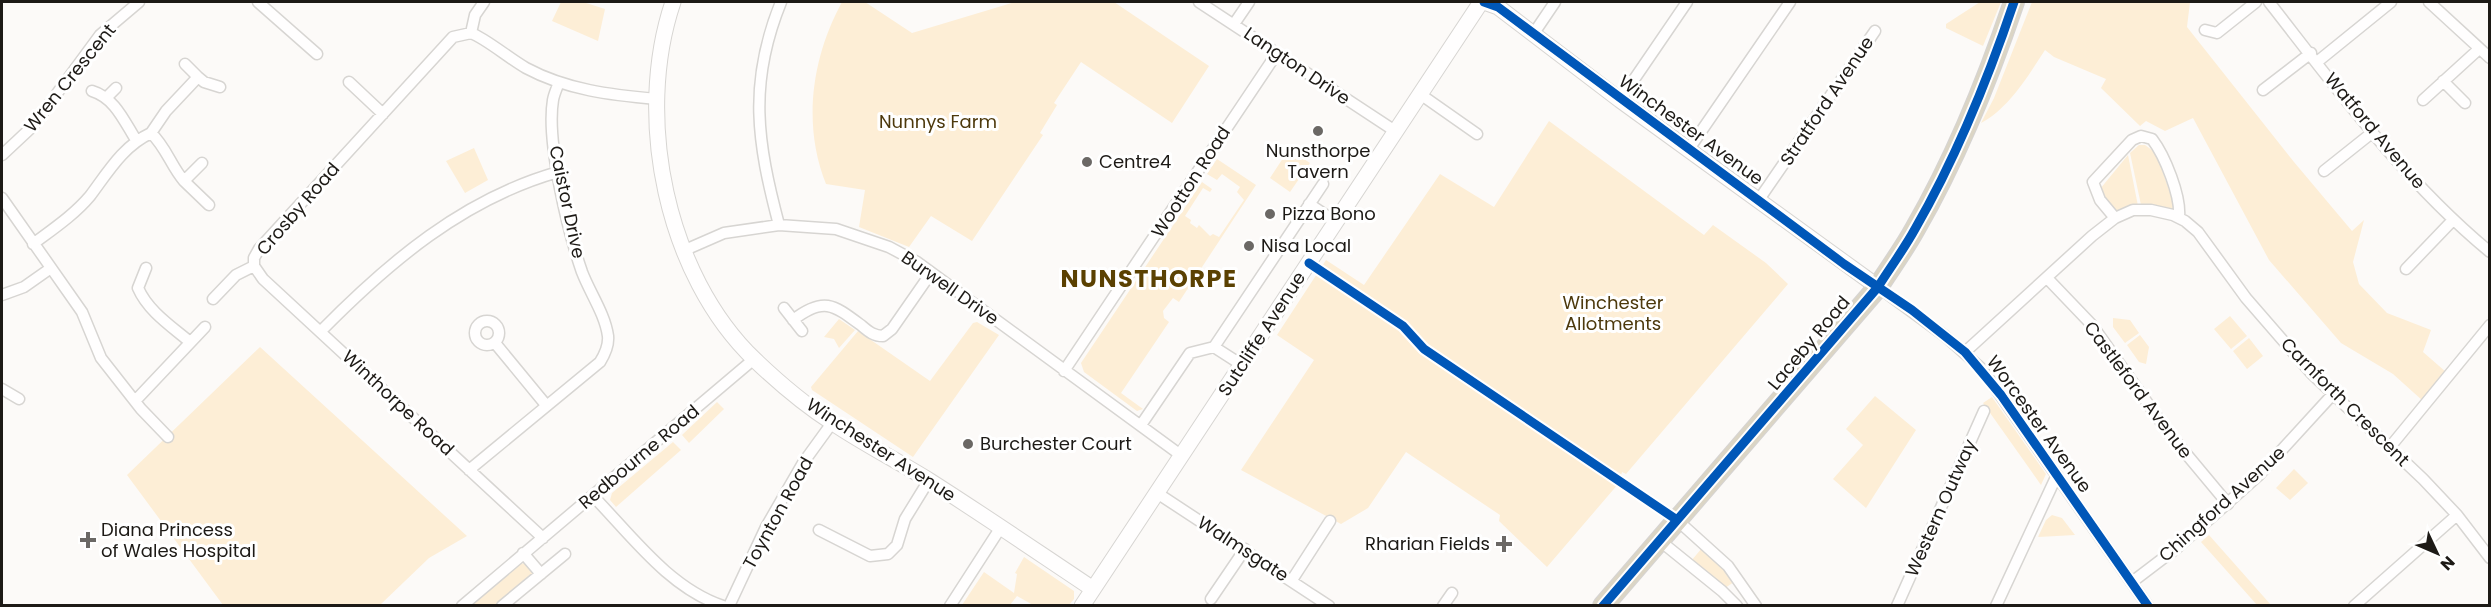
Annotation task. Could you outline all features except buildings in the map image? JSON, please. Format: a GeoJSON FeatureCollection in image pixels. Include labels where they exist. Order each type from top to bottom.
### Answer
{"type":"FeatureCollection","features":[{"type":"Feature","properties":{"kind":"highway","name":"Laceby Road"},"geometry":{"type":"LineString","coordinates":[[1603,606],[1878,287],[1915,230],[1951,159],[1984,83],[2014,2]]}},
{"type":"Feature","properties":{"kind":"street","name":"Wren Crescent"},"geometry":{"type":"LineString","coordinates":[[2,155],[33,126],[100,35],[140,2]]}},
{"type":"Feature","properties":{"kind":"street"},"geometry":{"type":"LineString","coordinates":[[258,2],[317,54]]}},
{"type":"Feature","properties":{"kind":"street"},"geometry":{"type":"LineString","coordinates":[[484,2],[475,15],[471,33],[528,69],[559,82],[610,95],[657,99]]}},
{"type":"Feature","properties":{"kind":"street","name":"Winchester Avenue"},"geometry":{"type":"LineString","coordinates":[[674,2],[659,58],[657,137],[662,176],[671,213],[685,250],[699,282],[717,312],[754,359],[832,423],[929,480],[1093,590]]}},
{"type":"Feature","properties":{"kind":"street"},"geometry":{"type":"LineString","coordinates":[[779,225],[763,161],[759,132],[759,93],[764,54],[781,2]]}},
{"type":"Feature","properties":{"kind":"street","name":"Langton Drive"},"geometry":{"type":"LineString","coordinates":[[1199,2],[1395,132]]}},
{"type":"Feature","properties":{"kind":"street"},"geometry":{"type":"LineString","coordinates":[[1234,24],[1249,2]]}},
{"type":"Feature","properties":{"kind":"street","name":"Winchester Avenue"},"geometry":{"type":"LineString","coordinates":[[1483,2],[1498,7],[1620,100],[1878,287]]}},
{"type":"Feature","properties":{"kind":"street","name":"Sutcliffe Avenue"},"geometry":{"type":"LineString","coordinates":[[1082,606],[1483,2]]}},
{"type":"Feature","properties":{"kind":"street"},"geometry":{"type":"LineString","coordinates":[[1534,33],[1555,2]]}},
{"type":"Feature","properties":{"kind":"street"},"geometry":{"type":"LineString","coordinates":[[1620,100],[1688,2]]}},
{"type":"Feature","properties":{"kind":"street"},"geometry":{"type":"LineString","coordinates":[[1689,149],[1790,2]]}},
{"type":"Feature","properties":{"kind":"street"},"geometry":{"type":"LineString","coordinates":[[2205,30],[2217,33],[2256,2]]}},
{"type":"Feature","properties":{"kind":"street","name":"Watford Avenue"},"geometry":{"type":"LineString","coordinates":[[2269,2],[2412,179],[2452,221],[2490,252]]}},
{"type":"Feature","properties":{"kind":"street"},"geometry":{"type":"LineString","coordinates":[[2263,90],[2391,2]]}},
{"type":"Feature","properties":{"kind":"street"},"geometry":{"type":"LineString","coordinates":[[2429,2],[2490,58]]}},
{"type":"Feature","properties":{"kind":"street","name":"Stratford Avenue"},"geometry":{"type":"LineString","coordinates":[[1758,201],[1875,31]]}},
{"type":"Feature","properties":{"kind":"street","name":"Crosby Road"},"geometry":{"type":"LineString","coordinates":[[213,299],[236,275],[254,266],[259,249],[453,37],[471,33]]}},
{"type":"Feature","properties":{"kind":"street"},"geometry":{"type":"LineString","coordinates":[[2423,99],[2479,49]]}},
{"type":"Feature","properties":{"kind":"street","name":"Wootton Road"},"geometry":{"type":"LineString","coordinates":[[1064,371],[1277,53]]}},
{"type":"Feature","properties":{"kind":"street"},"geometry":{"type":"LineString","coordinates":[[185,64],[204,82],[220,87]]}},
{"type":"Feature","properties":{"kind":"street"},"geometry":{"type":"LineString","coordinates":[[33,244],[79,207],[108,170],[136,140],[151,134],[166,111],[198,77]]}},
{"type":"Feature","properties":{"kind":"street"},"geometry":{"type":"LineString","coordinates":[[2443,81],[2465,103]]}},
{"type":"Feature","properties":{"kind":"street"},"geometry":{"type":"LineString","coordinates":[[349,82],[383,114]]}},
{"type":"Feature","properties":{"kind":"street","name":"Caistor Drive"},"geometry":{"type":"LineString","coordinates":[[469,470],[600,362],[605,355],[608,341],[605,324],[582,271],[568,223],[558,172],[553,100],[559,82]]}},
{"type":"Feature","properties":{"kind":"street"},"geometry":{"type":"LineString","coordinates":[[107,97],[116,88]]}},
{"type":"Feature","properties":{"kind":"street"},"geometry":{"type":"LineString","coordinates":[[92,91],[107,97],[136,140]]}},
{"type":"Feature","properties":{"kind":"street"},"geometry":{"type":"LineString","coordinates":[[1420,94],[1478,134]]}},
{"type":"Feature","properties":{"kind":"street"},"geometry":{"type":"LineString","coordinates":[[2324,171],[2373,132]]}},
{"type":"Feature","properties":{"kind":"street"},"geometry":{"type":"LineString","coordinates":[[151,134],[163,146],[184,181],[209,205]]}},
{"type":"Feature","properties":{"kind":"street"},"geometry":{"type":"LineString","coordinates":[[2115,218],[2100,200],[2093,182],[2132,140],[2141,136],[2152,139],[2162,153],[2180,206],[2179,217]]}},
{"type":"Feature","properties":{"kind":"street"},"geometry":{"type":"LineString","coordinates":[[184,181],[202,163]]}},
{"type":"Feature","properties":{"kind":"street"},"geometry":{"type":"LineString","coordinates":[[321,331],[386,269],[460,215],[500,192],[558,172]]}},
{"type":"Feature","properties":{"kind":"street"},"geometry":{"type":"LineString","coordinates":[[1141,425],[1190,353],[1214,347],[1323,184]]}},
{"type":"Feature","properties":{"kind":"street"},"geometry":{"type":"LineString","coordinates":[[2,198],[82,312],[101,358],[135,401],[168,437]]}},
{"type":"Feature","properties":{"kind":"street"},"geometry":{"type":"LineString","coordinates":[[1309,204],[1336,222]]}},
{"type":"Feature","properties":{"kind":"street","name":"Carnforth Crescent"},"geometry":{"type":"LineString","coordinates":[[1965,352],[2092,236],[2115,218],[2133,210],[2151,210],[2179,217],[2198,232],[2246,298],[2312,374],[2390,447],[2457,515],[2490,558]]}},
{"type":"Feature","properties":{"kind":"street"},"geometry":{"type":"LineString","coordinates":[[2406,269],[2452,221]]}},
{"type":"Feature","properties":{"kind":"street","name":"Burwell Drive"},"geometry":{"type":"LineString","coordinates":[[685,250],[724,233],[779,225],[836,229],[889,247],[906,255],[1182,456]]}},
{"type":"Feature","properties":{"kind":"street","name":"Winthorpe Road"},"geometry":{"type":"LineString","coordinates":[[254,266],[263,279],[543,538]]}},
{"type":"Feature","properties":{"kind":"street"},"geometry":{"type":"LineString","coordinates":[[2,296],[24,287],[51,268]]}},
{"type":"Feature","properties":{"kind":"street"},"geometry":{"type":"LineString","coordinates":[[146,268],[138,288],[141,297],[151,309],[190,342]]}},
{"type":"Feature","properties":{"kind":"street"},"geometry":{"type":"LineString","coordinates":[[793,320],[810,308],[830,305],[870,333],[883,336],[892,328],[931,273]]}},
{"type":"Feature","properties":{"kind":"street","name":"Castleford Avenue"},"geometry":{"type":"LineString","coordinates":[[2047,278],[2092,325],[2168,432],[2228,504]]}},
{"type":"Feature","properties":{"kind":"street","name":"Worcester Avenue"},"geometry":{"type":"LineString","coordinates":[[1878,287],[1912,310],[1965,352],[2001,395],[2148,606]]}},
{"type":"Feature","properties":{"kind":"street"},"geometry":{"type":"LineString","coordinates":[[784,308],[802,331]]}},
{"type":"Feature","properties":{"kind":"street"},"geometry":{"type":"LineString","coordinates":[[2390,447],[2490,325]]}},
{"type":"Feature","properties":{"kind":"street"},"geometry":{"type":"LineString","coordinates":[[135,401],[205,327]]}},
{"type":"Feature","properties":{"kind":"street"},"geometry":{"type":"LineString","coordinates":[[495,343],[546,405]]}},
{"type":"Feature","properties":{"kind":"street"},"geometry":{"type":"LineString","coordinates":[[1214,347],[1242,365]]}},
{"type":"Feature","properties":{"kind":"street","name":"Redbourne Road"},"geometry":{"type":"LineString","coordinates":[[462,606],[754,359]]}},
{"type":"Feature","properties":{"kind":"street"},"geometry":{"type":"LineString","coordinates":[[2,389],[19,399]]}},
{"type":"Feature","properties":{"kind":"street","name":"Chingford Avenue"},"geometry":{"type":"LineString","coordinates":[[2132,582],[2228,504],[2283,450],[2333,394]]}},
{"type":"Feature","properties":{"kind":"street","name":"Western Outway"},"geometry":{"type":"LineString","coordinates":[[1897,606],[1984,411]]}},
{"type":"Feature","properties":{"kind":"street","name":"Toynton Road"},"geometry":{"type":"LineString","coordinates":[[729,606],[766,527],[804,463],[832,423]]}},
{"type":"Feature","properties":{"kind":"street"},"geometry":{"type":"LineString","coordinates":[[1996,606],[2057,475]]}},
{"type":"Feature","properties":{"kind":"street"},"geometry":{"type":"LineString","coordinates":[[819,530],[870,556],[888,554],[897,545],[905,519],[929,480]]}},
{"type":"Feature","properties":{"kind":"street","name":"Walmsgate"},"geometry":{"type":"LineString","coordinates":[[1157,493],[1329,605]]}},
{"type":"Feature","properties":{"kind":"street"},"geometry":{"type":"LineString","coordinates":[[593,496],[664,570],[705,602],[723,606]]}},
{"type":"Feature","properties":{"kind":"street"},"geometry":{"type":"LineString","coordinates":[[2354,606],[2457,515]]}},
{"type":"Feature","properties":{"kind":"street"},"geometry":{"type":"LineString","coordinates":[[1677,520],[1728,566],[1756,606]]}},
{"type":"Feature","properties":{"kind":"street"},"geometry":{"type":"LineString","coordinates":[[1292,580],[1330,521]]}},
{"type":"Feature","properties":{"kind":"street"},"geometry":{"type":"LineString","coordinates":[[950,606],[1001,527]]}},
{"type":"Feature","properties":{"kind":"street"},"geometry":{"type":"LineString","coordinates":[[1659,540],[1729,596],[1737,606]]}},
{"type":"Feature","properties":{"kind":"street"},"geometry":{"type":"LineString","coordinates":[[1211,599],[1245,549]]}},
{"type":"Feature","properties":{"kind":"street"},"geometry":{"type":"LineString","coordinates":[[523,554],[541,574]]}},
{"type":"Feature","properties":{"kind":"street"},"geometry":{"type":"LineString","coordinates":[[502,606],[565,554]]}},
{"type":"Feature","properties":{"kind":"street"},"geometry":{"type":"LineString","coordinates":[[1729,596],[1742,585]]}},
{"type":"Feature","properties":{"kind":"street"},"geometry":{"type":"LineString","coordinates":[[1443,606],[1452,592]]}},
{"type":"Feature","properties":{"kind":"green space"},"geometry":{"type":"Polygon","coordinates":[[[561,2],[583,2],[605,9],[598,41],[552,21],[561,2]]]}},
{"type":"Feature","properties":{"kind":"green space","name":"Nunnys Farm"},"geometry":{"type":"Polygon","coordinates":[[[842,2],[865,2],[912,33],[1015,2],[1114,2],[1209,66],[1172,123],[1081,62],[1054,103],[1057,105],[1040,133],[1043,135],[972,241],[931,216],[909,247],[859,227],[865,190],[826,184],[819,161],[814,138],[813,115],[817,68],[823,45],[842,2]]]}},
{"type":"Feature","properties":{"kind":"green space"},"geometry":{"type":"Polygon","coordinates":[[[1980,2],[2001,2],[1983,46],[1946,28],[1946,24],[1980,2]]]}},
{"type":"Feature","properties":{"kind":"green space"},"geometry":{"type":"Polygon","coordinates":[[[2032,2],[2190,2],[2187,27],[2294,162],[2352,231],[2364,220],[2353,262],[2359,284],[2387,313],[2431,330],[2423,352],[2446,372],[2423,401],[2393,374],[2341,343],[2269,260],[2193,118],[2165,131],[2146,121],[2140,126],[2101,88],[2106,79],[2054,57],[2045,50],[2025,81],[2009,100],[1981,123],[1994,98],[2032,2]]]}},
{"type":"Feature","properties":{"kind":"green space","name":"Winchester Allotments"},"geometry":{"type":"Polygon","coordinates":[[[1549,121],[1704,235],[1713,225],[1766,263],[1788,284],[1626,474],[1622,472],[1619,483],[1547,567],[1499,521],[1500,515],[1406,452],[1368,508],[1341,524],[1241,470],[1314,360],[1277,335],[1326,260],[1364,285],[1440,174],[1494,207],[1549,121]]]}},
{"type":"Feature","properties":{"kind":"green space"},"geometry":{"type":"Polygon","coordinates":[[[2139,145],[2145,145],[2156,153],[2174,204],[2172,209],[2147,208],[2141,205],[2130,153],[2139,145]]]}},
{"type":"Feature","properties":{"kind":"green space"},"geometry":{"type":"Polygon","coordinates":[[[474,148],[488,180],[465,193],[446,161],[474,148]]]}},
{"type":"Feature","properties":{"kind":"green space"},"geometry":{"type":"Polygon","coordinates":[[[1289,149],[1310,163],[1290,192],[1270,178],[1289,149]]]}},
{"type":"Feature","properties":{"kind":"green space"},"geometry":{"type":"Polygon","coordinates":[[[2128,155],[2138,206],[2116,212],[2106,203],[2100,189],[2128,155]]]}},
{"type":"Feature","properties":{"kind":"green space"},"geometry":{"type":"Polygon","coordinates":[[[1217,159],[1256,185],[1179,302],[1173,298],[1163,311],[1164,318],[1169,322],[1121,393],[1143,409],[1137,411],[1084,372],[1081,363],[1202,182],[1212,189],[1210,192],[1203,188],[1185,216],[1191,220],[1190,223],[1197,228],[1199,225],[1210,236],[1213,234],[1219,237],[1244,200],[1237,192],[1240,187],[1222,174],[1217,180],[1207,174],[1217,159]]]}},
{"type":"Feature","properties":{"kind":"green space"},"geometry":{"type":"Polygon","coordinates":[[[2230,316],[2247,336],[2231,349],[2214,329],[2230,316]]]}},
{"type":"Feature","properties":{"kind":"green space"},"geometry":{"type":"Polygon","coordinates":[[[2113,318],[2130,320],[2139,333],[2125,343],[2113,327],[2113,318]]]}},
{"type":"Feature","properties":{"kind":"green space"},"geometry":{"type":"Polygon","coordinates":[[[839,319],[855,330],[839,348],[834,339],[824,337],[839,319]]]}},
{"type":"Feature","properties":{"kind":"green space"},"geometry":{"type":"Polygon","coordinates":[[[977,322],[999,335],[913,457],[812,390],[811,387],[858,331],[930,381],[973,323],[977,322]]]}},
{"type":"Feature","properties":{"kind":"green space"},"geometry":{"type":"Polygon","coordinates":[[[2140,335],[2149,347],[2146,364],[2139,362],[2127,345],[2140,335]]]}},
{"type":"Feature","properties":{"kind":"green space"},"geometry":{"type":"Polygon","coordinates":[[[2249,338],[2263,356],[2247,369],[2233,351],[2249,338]]]}},
{"type":"Feature","properties":{"kind":"green space"},"geometry":{"type":"Polygon","coordinates":[[[260,347],[467,536],[429,558],[380,605],[223,605],[127,475],[260,347]]]}},
{"type":"Feature","properties":{"kind":"green space"},"geometry":{"type":"Polygon","coordinates":[[[1875,396],[1916,430],[1866,508],[1833,479],[1863,445],[1846,429],[1875,396]]]}},
{"type":"Feature","properties":{"kind":"green space"},"geometry":{"type":"Polygon","coordinates":[[[1992,397],[2046,474],[2041,485],[1983,403],[1992,397]]]}},
{"type":"Feature","properties":{"kind":"green space"},"geometry":{"type":"Polygon","coordinates":[[[717,402],[724,409],[689,443],[682,435],[717,402]]]}},
{"type":"Feature","properties":{"kind":"green space"},"geometry":{"type":"Polygon","coordinates":[[[673,442],[681,450],[616,507],[610,500],[612,493],[673,442]]]}},
{"type":"Feature","properties":{"kind":"green space"},"geometry":{"type":"Polygon","coordinates":[[[2294,469],[2308,483],[2290,500],[2276,488],[2294,469]]]}},
{"type":"Feature","properties":{"kind":"green space"},"geometry":{"type":"Polygon","coordinates":[[[2052,515],[2062,518],[2075,535],[2038,537],[2046,520],[2052,515]]]}},
{"type":"Feature","properties":{"kind":"green space"},"geometry":{"type":"Polygon","coordinates":[[[2209,535],[2271,605],[2257,605],[2201,542],[2209,535]]]}},
{"type":"Feature","properties":{"kind":"green space"},"geometry":{"type":"Polygon","coordinates":[[[1702,548],[1720,564],[1734,582],[1725,588],[1691,561],[1702,548]]]}},
{"type":"Feature","properties":{"kind":"green space"},"geometry":{"type":"Polygon","coordinates":[[[1024,557],[1074,591],[1074,599],[1069,605],[1033,605],[1017,596],[1010,605],[962,605],[984,572],[1014,593],[1017,574],[1015,573],[1024,557]]]}},
{"type":"Feature","properties":{"kind":"green space"},"geometry":{"type":"Polygon","coordinates":[[[525,563],[533,572],[532,575],[497,605],[469,606],[520,564],[525,563]]]}},
{"type":"Feature","properties":{"kind":"cycle path"},"geometry":{"type":"LineString","coordinates":[[1484,2],[1498,7],[1844,264],[1912,310],[1965,352],[2001,395],[2148,606]]}},
{"type":"Feature","properties":{"kind":"cycle path"},"geometry":{"type":"LineString","coordinates":[[1603,606],[1878,287],[1911,236],[1944,174],[1982,89],[2014,2]]}},
{"type":"Feature","properties":{"kind":"cycle path"},"geometry":{"type":"LineString","coordinates":[[1309,263],[1403,326],[1424,349],[1677,520]]}},
{"type":"Feature","properties":{"kind":"place","name":"Nunsthorpe Tavern"},"geometry":{"type":"Point","coordinates":[1318,131]}},
{"type":"Feature","properties":{"kind":"place","name":"Centre4"},"geometry":{"type":"Point","coordinates":[1087,162]}},
{"type":"Feature","properties":{"kind":"place","name":"Pizza Bono"},"geometry":{"type":"Point","coordinates":[1270,214]}},
{"type":"Feature","properties":{"kind":"place","name":"Nisa Local"},"geometry":{"type":"Point","coordinates":[1249,246]}},
{"type":"Feature","properties":{"kind":"place","name":"Burchester Court"},"geometry":{"type":"Point","coordinates":[968,444]}},
{"type":"Feature","properties":{"kind":"place","name":"Diana Princess of Wales Hospital"},"geometry":{"type":"Point","coordinates":[88,540]}},
{"type":"Feature","properties":{"kind":"place","name":"Rharian Fields"},"geometry":{"type":"Point","coordinates":[1504,544]}},
{"type":"Feature","properties":{"kind":"district","name":"NUNSTHORPE"},"geometry":{"type":"Point","coordinates":[1149,279]}}]}
